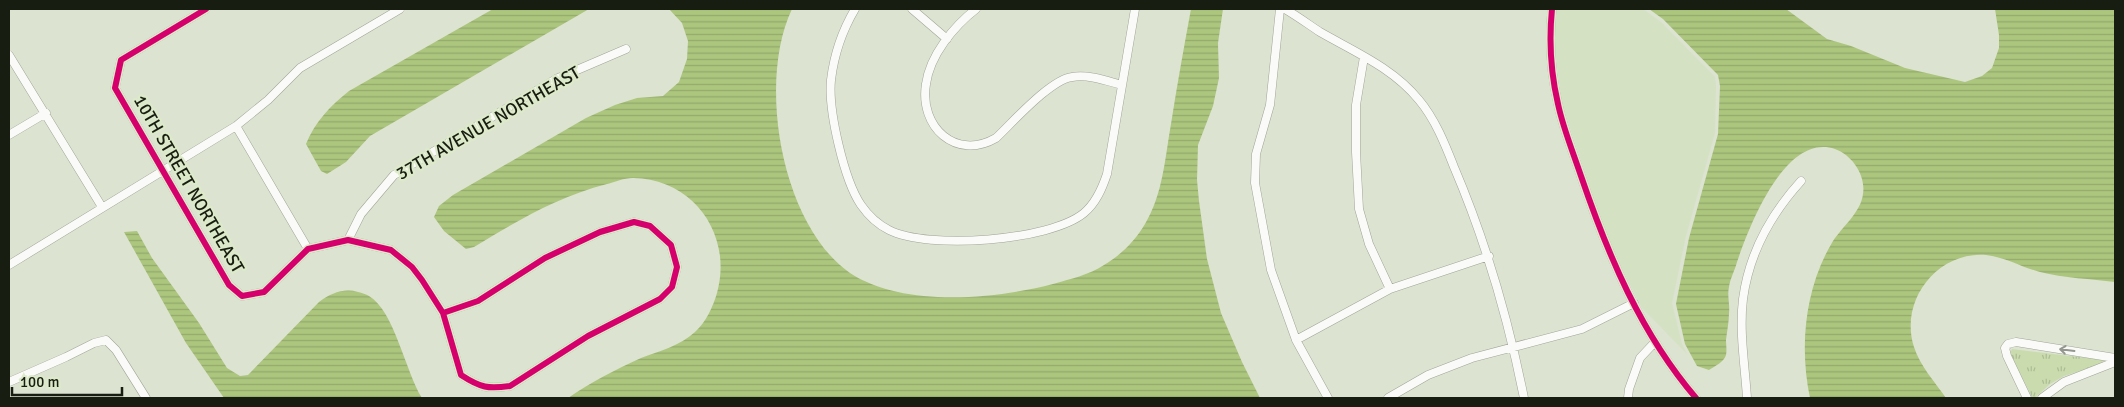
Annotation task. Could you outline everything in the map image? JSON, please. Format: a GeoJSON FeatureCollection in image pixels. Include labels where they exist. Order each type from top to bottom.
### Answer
{"type":"FeatureCollection","features":[{"type":"Feature","properties":{"kind":"street","name":"10TH STREET NORTHEAST"},"geometry":{"type":"LineString","coordinates":[[206,9],[121,60],[115,88],[229,285],[242,296],[264,292],[308,250],[348,240],[391,250],[417,273],[443,313],[461,375],[475,384],[496,389],[510,386],[588,336],[660,298],[672,287],[676,267],[674,253],[671,245],[650,226],[634,222],[600,232],[545,258],[478,301],[443,313]]}},
{"type":"Feature","properties":{"kind":"street"},"geometry":{"type":"LineString","coordinates":[[9,265],[236,126],[268,100],[300,68],[400,9]]}},
{"type":"Feature","properties":{"kind":"street"},"geometry":{"type":"LineString","coordinates":[[855,9],[841,37],[831,82],[831,101],[846,172],[860,205],[878,223],[902,235],[928,239],[974,240],[1027,234],[1059,226],[1083,214],[1098,196],[1107,174],[1135,9]]}},
{"type":"Feature","properties":{"kind":"street"},"geometry":{"type":"LineString","coordinates":[[912,9],[948,39]]}},
{"type":"Feature","properties":{"kind":"street"},"geometry":{"type":"LineString","coordinates":[[976,9],[961,22],[948,39],[928,72],[925,96],[927,108],[933,125],[945,137],[963,146],[975,146],[986,143],[996,138],[1048,89],[1062,80],[1078,76],[1122,84]]}},
{"type":"Feature","properties":{"kind":"street"},"geometry":{"type":"LineString","coordinates":[[1280,9],[1270,106],[1256,154],[1255,183],[1271,270],[1296,340],[1328,398]]}},
{"type":"Feature","properties":{"kind":"street"},"geometry":{"type":"LineString","coordinates":[[1285,9],[1390,72],[1420,100],[1440,134],[1474,213],[1489,256],[1514,348],[1524,398]]}},
{"type":"Feature","properties":{"kind":"street"},"geometry":{"type":"LineString","coordinates":[[1552,9],[1552,58],[1558,104],[1602,236],[1655,342],[1696,398]]}},
{"type":"Feature","properties":{"kind":"street","name":"37TH AVENUE NORTHEAST"},"geometry":{"type":"LineString","coordinates":[[348,240],[361,214],[394,175],[556,79],[626,49]]}},
{"type":"Feature","properties":{"kind":"street"},"geometry":{"type":"LineString","coordinates":[[9,55],[102,207]]}},
{"type":"Feature","properties":{"kind":"street"},"geometry":{"type":"LineString","coordinates":[[1364,57],[1356,105],[1356,152],[1360,210],[1369,244],[1390,289]]}},
{"type":"Feature","properties":{"kind":"street"},"geometry":{"type":"LineString","coordinates":[[9,135],[46,113]]}},
{"type":"Feature","properties":{"kind":"street"},"geometry":{"type":"LineString","coordinates":[[236,126],[308,250]]}},
{"type":"Feature","properties":{"kind":"street"},"geometry":{"type":"LineString","coordinates":[[1747,398],[1742,328],[1743,300],[1748,275],[1758,246],[1772,219],[1801,181]]}},
{"type":"Feature","properties":{"kind":"street"},"geometry":{"type":"LineString","coordinates":[[1296,340],[1390,289],[1489,256]]}},
{"type":"Feature","properties":{"kind":"street"},"geometry":{"type":"LineString","coordinates":[[1388,398],[1428,375],[1472,358],[1582,329],[1634,303]]}},
{"type":"Feature","properties":{"kind":"street"},"geometry":{"type":"LineString","coordinates":[[9,382],[66,357],[94,342],[106,340],[116,350],[146,398]]}},
{"type":"Feature","properties":{"kind":"street"},"geometry":{"type":"LineString","coordinates":[[1628,398],[1629,388],[1640,358],[1655,342]]}},
{"type":"Feature","properties":{"kind":"street"},"geometry":{"type":"LineString","coordinates":[[2027,398],[2007,356],[2005,348],[2008,344],[2016,342],[2115,358]]}},
{"type":"Feature","properties":{"kind":"street"},"geometry":{"type":"LineString","coordinates":[[2042,398],[2064,382],[2115,362]]}},
{"type":"Feature","properties":{"kind":"shaded area"},"geometry":{"type":"Polygon","coordinates":[[[493,9],[589,9],[370,136],[346,162],[327,174],[321,171],[306,144],[324,115],[336,103],[349,91],[493,9]]]}},
{"type":"Feature","properties":{"kind":"shaded area"},"geometry":{"type":"Polygon","coordinates":[[[669,9],[792,9],[782,39],[777,74],[777,112],[782,150],[792,188],[807,222],[826,251],[850,273],[872,284],[896,292],[922,296],[950,297],[1004,294],[1053,284],[1086,274],[1098,268],[1116,257],[1127,247],[1145,224],[1160,188],[1191,9],[1223,9],[1218,43],[1219,78],[1213,106],[1198,145],[1197,180],[1207,259],[1221,313],[1260,398],[568,398],[594,381],[622,367],[683,341],[703,324],[717,293],[720,271],[719,251],[714,231],[704,214],[691,200],[674,188],[655,181],[633,178],[623,179],[571,196],[523,219],[474,247],[466,249],[444,231],[434,217],[439,206],[453,195],[586,118],[615,105],[637,98],[663,96],[679,82],[687,59],[688,41],[682,23],[669,9]]]}},
{"type":"Feature","properties":{"kind":"shaded area"},"geometry":{"type":"Polygon","coordinates":[[[1556,9],[1643,9],[1661,22],[1715,77],[1715,133],[1686,236],[1672,303],[1682,344],[1687,354],[1642,308],[1614,253],[1562,104],[1556,58],[1554,24],[1556,9]]]}},
{"type":"Feature","properties":{"kind":"shaded area"},"geometry":{"type":"Polygon","coordinates":[[[1649,9],[1786,9],[1827,39],[1851,46],[1905,68],[1965,82],[1982,76],[1992,68],[1999,48],[1995,9],[2115,9],[2115,282],[2049,274],[1986,255],[1968,256],[1952,261],[1938,270],[1926,282],[1917,297],[1912,313],[1911,330],[1914,347],[1920,361],[1946,398],[1810,398],[1805,358],[1805,338],[1811,297],[1816,278],[1833,241],[1859,207],[1863,194],[1860,173],[1847,156],[1835,149],[1817,148],[1800,155],[1785,168],[1760,206],[1750,227],[1730,284],[1726,355],[1721,362],[1709,370],[1697,366],[1685,344],[1676,304],[1689,238],[1718,134],[1720,86],[1718,75],[1663,19],[1649,9]]]}},
{"type":"Feature","properties":{"kind":"shaded area"},"geometry":{"type":"Polygon","coordinates":[[[137,231],[152,258],[199,323],[227,368],[240,376],[248,375],[319,302],[338,292],[353,291],[369,296],[378,303],[386,314],[422,398],[224,398],[186,343],[124,232],[137,231]]]}},
{"type":"Feature","properties":{"kind":"green space"},"geometry":{"type":"Polygon","coordinates":[[[2012,349],[2104,360],[2102,364],[2064,376],[2050,384],[2036,397],[2032,397],[2010,353],[2012,349]]]}},
{"type":"Feature","properties":{"kind":"cycle path"},"geometry":{"type":"LineString","coordinates":[[206,9],[121,60],[115,88],[229,285],[242,296],[264,292],[308,249],[348,240],[391,250],[412,267],[443,313],[461,375],[479,385],[496,387],[510,386],[588,336],[660,299],[672,287],[677,267],[671,245],[650,226],[634,222],[600,232],[545,258],[478,301],[443,313]]}},
{"type":"Feature","properties":{"kind":"cycle path"},"geometry":{"type":"LineString","coordinates":[[1552,9],[1551,56],[1556,93],[1565,131],[1591,206],[1628,293],[1659,347],[1676,373],[1696,398]]}}]}
